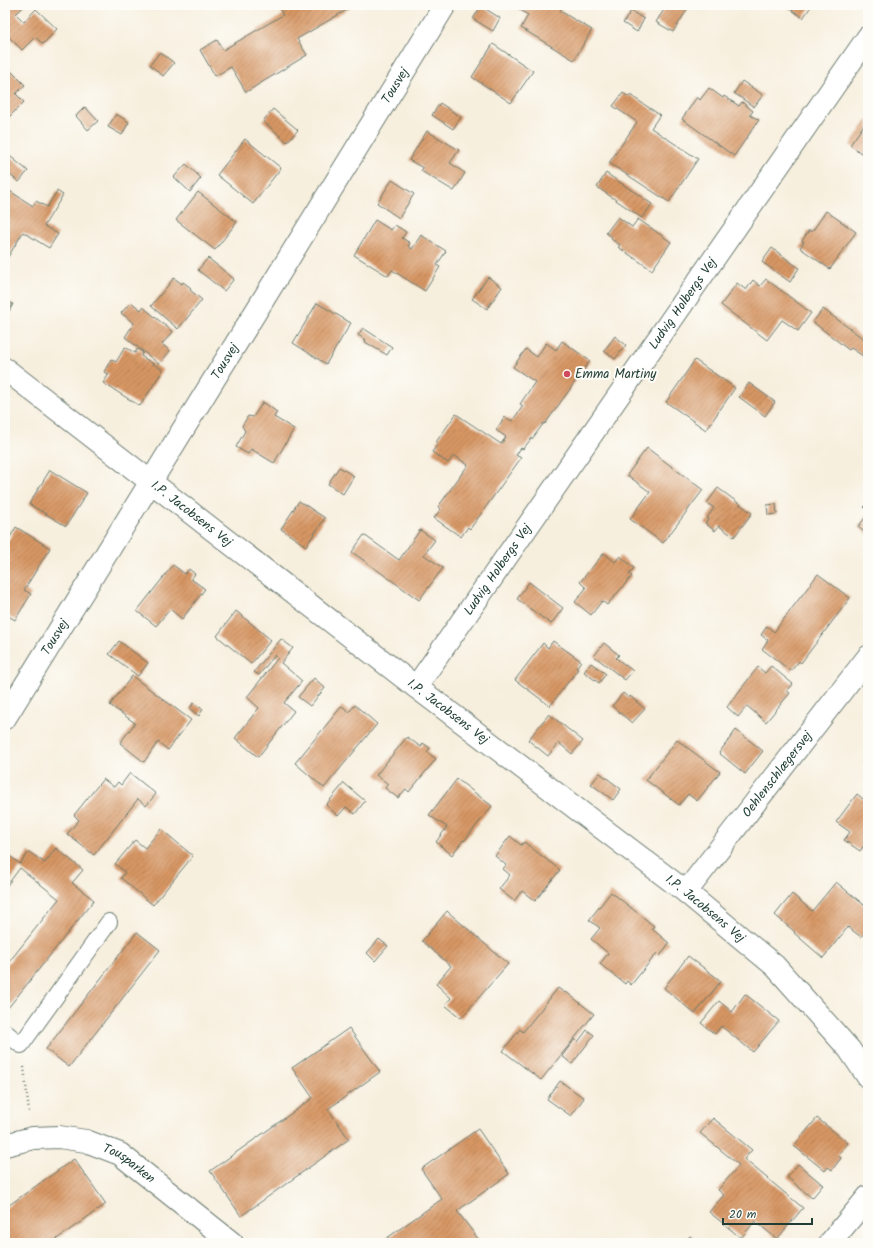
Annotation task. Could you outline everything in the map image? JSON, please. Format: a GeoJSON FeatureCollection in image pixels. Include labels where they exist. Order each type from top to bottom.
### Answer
{"type":"FeatureCollection","features":[{"type":"Feature","properties":{"kind":"street","name":"Tousvej"},"geometry":{"type":"LineString","coordinates":[[5,718],[445,5]]}},
{"type":"Feature","properties":{"kind":"street","name":"Ludvig Holbergs Vej"},"geometry":{"type":"LineString","coordinates":[[416,688],[868,37]]}},
{"type":"Feature","properties":{"kind":"street","name":"I.P. Jacobsens Vej"},"geometry":{"type":"LineString","coordinates":[[5,369],[416,688],[686,892],[775,966],[849,1050],[868,1077]]}},
{"type":"Feature","properties":{"kind":"street","name":"Oehlenschlægersvej"},"geometry":{"type":"LineString","coordinates":[[686,892],[868,656]]}},
{"type":"Feature","properties":{"kind":"street","name":"Tousparken"},"geometry":{"type":"LineString","coordinates":[[5,1145],[33,1138],[59,1137],[86,1141],[120,1154],[232,1243]]}},
{"type":"Feature","properties":{"kind":"street"},"geometry":{"type":"LineString","coordinates":[[830,1243],[868,1197]]}},
{"type":"Feature","properties":{"kind":"lane"},"geometry":{"type":"LineString","coordinates":[[5,1032],[21,1045],[109,922]]}},
{"type":"Feature","properties":{"kind":"path"},"geometry":{"type":"LineString","coordinates":[[21,1045],[33,1138]]}},
{"type":"Feature","properties":{"kind":"building"},"geometry":{"type":"Polygon","coordinates":[[[5,5],[25,5],[16,14],[24,22],[36,9],[57,29],[43,44],[35,37],[22,50],[5,33],[5,5]]]}},
{"type":"Feature","properties":{"kind":"building"},"geometry":{"type":"Polygon","coordinates":[[[277,5],[355,5],[297,39],[307,55],[246,92],[231,67],[215,76],[200,50],[217,40],[223,50],[283,15],[277,5]]]}},
{"type":"Feature","properties":{"kind":"building"},"geometry":{"type":"Polygon","coordinates":[[[564,5],[560,11],[592,30],[574,60],[521,28],[528,15],[514,6],[564,5]]]}},
{"type":"Feature","properties":{"kind":"building"},"geometry":{"type":"Polygon","coordinates":[[[667,5],[690,5],[673,32],[656,22],[667,5]]]}},
{"type":"Feature","properties":{"kind":"building"},"geometry":{"type":"Polygon","coordinates":[[[785,5],[812,5],[803,18],[785,5]]]}},
{"type":"Feature","properties":{"kind":"building"},"geometry":{"type":"Polygon","coordinates":[[[481,6],[500,18],[493,31],[473,19],[481,6]]]}},
{"type":"Feature","properties":{"kind":"building"},"geometry":{"type":"Polygon","coordinates":[[[631,11],[644,19],[637,32],[623,23],[631,11]]]}},
{"type":"Feature","properties":{"kind":"building"},"geometry":{"type":"Polygon","coordinates":[[[493,44],[533,71],[511,103],[472,77],[493,44]]]}},
{"type":"Feature","properties":{"kind":"building"},"geometry":{"type":"Polygon","coordinates":[[[160,52],[174,63],[163,76],[150,65],[160,52]]]}},
{"type":"Feature","properties":{"kind":"building"},"geometry":{"type":"Polygon","coordinates":[[[5,65],[25,85],[16,94],[24,102],[5,121],[5,65]]]}},
{"type":"Feature","properties":{"kind":"building"},"geometry":{"type":"Polygon","coordinates":[[[742,81],[763,95],[754,107],[734,93],[742,81]]]}},
{"type":"Feature","properties":{"kind":"building"},"geometry":{"type":"Polygon","coordinates":[[[709,88],[723,98],[724,96],[739,106],[742,102],[753,111],[750,115],[759,120],[734,156],[682,119],[697,97],[700,100],[709,88]]]}},
{"type":"Feature","properties":{"kind":"building"},"geometry":{"type":"Polygon","coordinates":[[[623,93],[629,97],[630,95],[660,115],[651,128],[698,159],[669,202],[609,163],[637,122],[613,106],[623,93]]]}},
{"type":"Feature","properties":{"kind":"building"},"geometry":{"type":"Polygon","coordinates":[[[440,103],[461,117],[453,129],[432,115],[440,103]]]}},
{"type":"Feature","properties":{"kind":"building"},"geometry":{"type":"Polygon","coordinates":[[[85,107],[98,121],[88,130],[76,116],[85,107]]]}},
{"type":"Feature","properties":{"kind":"building"},"geometry":{"type":"Polygon","coordinates":[[[273,109],[298,130],[287,142],[263,121],[273,109]]]}},
{"type":"Feature","properties":{"kind":"building"},"geometry":{"type":"Polygon","coordinates":[[[116,114],[129,122],[122,135],[108,127],[116,114]]]}},
{"type":"Feature","properties":{"kind":"building"},"geometry":{"type":"Polygon","coordinates":[[[868,119],[868,158],[850,145],[868,119]]]}},
{"type":"Feature","properties":{"kind":"building"},"geometry":{"type":"Polygon","coordinates":[[[427,131],[459,150],[450,163],[465,173],[454,191],[421,171],[423,168],[409,160],[427,131]]]}},
{"type":"Feature","properties":{"kind":"building"},"geometry":{"type":"Polygon","coordinates":[[[245,139],[281,168],[253,204],[217,175],[245,139]]]}},
{"type":"Feature","properties":{"kind":"building"},"geometry":{"type":"Polygon","coordinates":[[[5,152],[28,171],[19,182],[5,171],[5,152]]]}},
{"type":"Feature","properties":{"kind":"building"},"geometry":{"type":"Polygon","coordinates":[[[186,164],[201,178],[190,192],[174,177],[186,164]]]}},
{"type":"Feature","properties":{"kind":"building"},"geometry":{"type":"Polygon","coordinates":[[[606,173],[652,204],[642,218],[597,187],[606,173]]]}},
{"type":"Feature","properties":{"kind":"building"},"geometry":{"type":"Polygon","coordinates":[[[392,180],[414,194],[399,218],[377,203],[392,180]]]}},
{"type":"Feature","properties":{"kind":"building"},"geometry":{"type":"Polygon","coordinates":[[[5,188],[33,206],[36,201],[47,207],[57,191],[63,195],[44,226],[58,234],[49,248],[23,232],[5,262],[5,188]]]}},
{"type":"Feature","properties":{"kind":"building"},"geometry":{"type":"Polygon","coordinates":[[[198,192],[237,222],[215,250],[176,220],[198,192]]]}},
{"type":"Feature","properties":{"kind":"building"},"geometry":{"type":"Polygon","coordinates":[[[826,211],[856,232],[830,269],[800,248],[804,242],[802,241],[809,230],[812,232],[826,211]]]}},
{"type":"Feature","properties":{"kind":"building"},"geometry":{"type":"Polygon","coordinates":[[[618,217],[632,227],[638,219],[671,242],[652,270],[618,247],[620,245],[611,239],[612,237],[606,233],[618,217]]]}},
{"type":"Feature","properties":{"kind":"building"},"geometry":{"type":"Polygon","coordinates":[[[375,220],[391,230],[395,225],[406,232],[402,238],[410,243],[408,246],[412,249],[421,235],[446,251],[437,265],[440,267],[425,291],[392,270],[388,276],[354,255],[375,220]]]}},
{"type":"Feature","properties":{"kind":"building"},"geometry":{"type":"Polygon","coordinates":[[[772,248],[799,268],[790,282],[762,262],[772,248]]]}},
{"type":"Feature","properties":{"kind":"building"},"geometry":{"type":"Polygon","coordinates":[[[208,258],[234,279],[224,291],[198,270],[208,258]]]}},
{"type":"Feature","properties":{"kind":"building"},"geometry":{"type":"Polygon","coordinates":[[[488,277],[502,287],[487,309],[472,299],[488,277]]]}},
{"type":"Feature","properties":{"kind":"building"},"geometry":{"type":"Polygon","coordinates":[[[174,278],[191,288],[190,290],[202,300],[178,329],[151,306],[174,278]]]}},
{"type":"Feature","properties":{"kind":"building"},"geometry":{"type":"Polygon","coordinates":[[[766,279],[811,313],[798,331],[782,320],[767,340],[721,305],[737,283],[746,290],[753,280],[760,286],[766,279]]]}},
{"type":"Feature","properties":{"kind":"building"},"geometry":{"type":"Polygon","coordinates":[[[5,300],[13,304],[5,319],[5,300]]]}},
{"type":"Feature","properties":{"kind":"building"},"geometry":{"type":"Polygon","coordinates":[[[131,302],[141,310],[143,307],[173,332],[162,344],[170,351],[159,364],[125,337],[134,323],[121,313],[131,302]]]}},
{"type":"Feature","properties":{"kind":"building"},"geometry":{"type":"Polygon","coordinates":[[[317,303],[351,323],[326,364],[293,343],[317,303]]]}},
{"type":"Feature","properties":{"kind":"building"},"geometry":{"type":"Polygon","coordinates":[[[823,309],[868,342],[868,350],[863,356],[851,348],[849,350],[813,322],[823,309]]]}},
{"type":"Feature","properties":{"kind":"building"},"geometry":{"type":"Polygon","coordinates":[[[363,328],[392,347],[387,355],[365,342],[366,340],[358,335],[363,328]]]}},
{"type":"Feature","properties":{"kind":"building"},"geometry":{"type":"Polygon","coordinates":[[[615,336],[626,345],[615,359],[604,351],[615,336]]]}},
{"type":"Feature","properties":{"kind":"building"},"geometry":{"type":"Polygon","coordinates":[[[562,341],[590,361],[545,424],[544,423],[523,449],[521,448],[516,455],[521,458],[470,529],[468,527],[461,537],[434,518],[441,509],[438,507],[468,465],[454,455],[448,463],[432,452],[438,444],[436,442],[456,414],[501,444],[506,437],[496,430],[505,417],[512,421],[523,406],[520,404],[535,382],[513,367],[526,349],[537,357],[546,343],[556,350],[562,341]]]}},
{"type":"Feature","properties":{"kind":"building"},"geometry":{"type":"Polygon","coordinates":[[[125,347],[135,353],[137,349],[143,352],[141,356],[163,370],[140,406],[103,383],[109,374],[104,372],[111,359],[116,362],[125,347]]]}},
{"type":"Feature","properties":{"kind":"building"},"geometry":{"type":"Polygon","coordinates":[[[695,360],[735,388],[706,430],[666,402],[695,360]]]}},
{"type":"Feature","properties":{"kind":"building"},"geometry":{"type":"Polygon","coordinates":[[[749,383],[775,402],[765,416],[739,397],[749,383]]]}},
{"type":"Feature","properties":{"kind":"building"},"geometry":{"type":"Polygon","coordinates":[[[263,402],[277,412],[274,417],[294,429],[274,463],[251,449],[248,454],[236,447],[245,431],[242,426],[248,416],[253,417],[263,402]]]}},
{"type":"Feature","properties":{"kind":"building"},"geometry":{"type":"Polygon","coordinates":[[[647,448],[703,490],[663,543],[630,519],[650,492],[627,475],[647,448]]]}},
{"type":"Feature","properties":{"kind":"building"},"geometry":{"type":"Polygon","coordinates":[[[339,467],[354,476],[343,494],[328,484],[339,467]]]}},
{"type":"Feature","properties":{"kind":"building"},"geometry":{"type":"Polygon","coordinates":[[[50,470],[87,493],[66,526],[29,504],[50,470]]]}},
{"type":"Feature","properties":{"kind":"building"},"geometry":{"type":"Polygon","coordinates":[[[718,488],[752,513],[734,537],[719,526],[715,531],[705,523],[709,519],[707,518],[714,508],[707,503],[718,488]]]}},
{"type":"Feature","properties":{"kind":"building"},"geometry":{"type":"Polygon","coordinates":[[[299,501],[325,518],[306,546],[281,529],[299,501]]]}},
{"type":"Feature","properties":{"kind":"building"},"geometry":{"type":"Polygon","coordinates":[[[868,503],[868,510],[864,507],[868,503]]]}},
{"type":"Feature","properties":{"kind":"building"},"geometry":{"type":"Polygon","coordinates":[[[776,504],[777,514],[768,515],[767,505],[776,504]]]}},
{"type":"Feature","properties":{"kind":"building"},"geometry":{"type":"Polygon","coordinates":[[[868,514],[868,535],[858,527],[868,514]]]}},
{"type":"Feature","properties":{"kind":"building"},"geometry":{"type":"Polygon","coordinates":[[[16,527],[50,548],[24,590],[31,594],[15,620],[5,614],[5,583],[8,579],[5,577],[5,546],[16,527]]]}},
{"type":"Feature","properties":{"kind":"building"},"geometry":{"type":"Polygon","coordinates":[[[420,530],[435,540],[424,555],[443,568],[419,600],[352,552],[364,535],[399,560],[420,530]]]}},
{"type":"Feature","properties":{"kind":"building"},"geometry":{"type":"Polygon","coordinates":[[[604,553],[615,562],[620,556],[634,568],[629,574],[632,576],[607,605],[602,601],[591,615],[575,602],[586,588],[580,582],[604,553]]]}},
{"type":"Feature","properties":{"kind":"building"},"geometry":{"type":"Polygon","coordinates":[[[173,565],[185,574],[189,569],[195,574],[191,579],[205,589],[182,619],[170,609],[156,626],[137,611],[173,565]]]}},
{"type":"Feature","properties":{"kind":"building"},"geometry":{"type":"Polygon","coordinates":[[[818,574],[850,598],[801,663],[799,661],[791,671],[762,649],[768,640],[761,635],[767,626],[774,632],[818,574]]]}},
{"type":"Feature","properties":{"kind":"building"},"geometry":{"type":"Polygon","coordinates":[[[529,582],[563,608],[551,624],[517,599],[529,582]]]}},
{"type":"Feature","properties":{"kind":"building"},"geometry":{"type":"Polygon","coordinates":[[[236,611],[271,640],[251,664],[217,636],[236,611]]]}},
{"type":"Feature","properties":{"kind":"building"},"geometry":{"type":"Polygon","coordinates":[[[281,639],[293,648],[281,663],[302,681],[284,703],[294,711],[258,757],[235,738],[259,708],[247,697],[278,658],[275,655],[259,675],[254,672],[281,639]]]}},
{"type":"Feature","properties":{"kind":"building"},"geometry":{"type":"Polygon","coordinates":[[[119,641],[148,663],[138,676],[109,654],[119,641]]]}},
{"type":"Feature","properties":{"kind":"building"},"geometry":{"type":"Polygon","coordinates":[[[553,641],[581,661],[576,668],[578,669],[550,706],[515,680],[543,643],[548,648],[553,641]]]}},
{"type":"Feature","properties":{"kind":"building"},"geometry":{"type":"Polygon","coordinates":[[[604,643],[619,655],[616,658],[633,671],[625,680],[594,656],[604,643]]]}},
{"type":"Feature","properties":{"kind":"building"},"geometry":{"type":"Polygon","coordinates":[[[591,663],[606,674],[599,683],[584,672],[591,663]]]}},
{"type":"Feature","properties":{"kind":"building"},"geometry":{"type":"Polygon","coordinates":[[[771,666],[793,684],[787,691],[790,693],[766,722],[747,706],[738,717],[727,707],[758,667],[765,673],[771,666]]]}},
{"type":"Feature","properties":{"kind":"building"},"geometry":{"type":"Polygon","coordinates":[[[132,676],[191,720],[168,750],[158,742],[144,762],[120,743],[135,723],[110,705],[132,676]]]}},
{"type":"Feature","properties":{"kind":"building"},"geometry":{"type":"Polygon","coordinates":[[[314,678],[325,688],[310,706],[298,697],[314,678]]]}},
{"type":"Feature","properties":{"kind":"building"},"geometry":{"type":"Polygon","coordinates":[[[623,693],[629,698],[630,696],[645,709],[632,723],[612,706],[623,693]]]}},
{"type":"Feature","properties":{"kind":"building"},"geometry":{"type":"Polygon","coordinates":[[[193,703],[203,709],[199,716],[190,709],[193,703]]]}},
{"type":"Feature","properties":{"kind":"building"},"geometry":{"type":"Polygon","coordinates":[[[355,705],[377,724],[324,788],[295,763],[342,706],[349,712],[355,705]]]}},
{"type":"Feature","properties":{"kind":"building"},"geometry":{"type":"Polygon","coordinates":[[[549,714],[583,741],[572,754],[559,743],[548,756],[528,740],[549,714]]]}},
{"type":"Feature","properties":{"kind":"building"},"geometry":{"type":"Polygon","coordinates":[[[736,730],[763,751],[745,774],[719,753],[736,730]]]}},
{"type":"Feature","properties":{"kind":"building"},"geometry":{"type":"Polygon","coordinates":[[[407,737],[421,747],[423,743],[430,748],[427,752],[436,759],[409,792],[406,789],[398,798],[385,788],[388,784],[376,775],[407,737]]]}},
{"type":"Feature","properties":{"kind":"building"},"geometry":{"type":"Polygon","coordinates":[[[677,740],[720,772],[697,801],[688,794],[679,805],[646,780],[677,740]]]}},
{"type":"Feature","properties":{"kind":"building"},"geometry":{"type":"Polygon","coordinates":[[[868,754],[868,764],[863,761],[868,754]]]}},
{"type":"Feature","properties":{"kind":"building"},"geometry":{"type":"Polygon","coordinates":[[[130,773],[156,794],[146,806],[138,799],[94,855],[67,834],[79,820],[74,815],[103,779],[114,787],[118,782],[121,785],[130,773]]]}},
{"type":"Feature","properties":{"kind":"building"},"geometry":{"type":"Polygon","coordinates":[[[600,773],[621,789],[613,800],[591,784],[600,773]]]}},
{"type":"Feature","properties":{"kind":"building"},"geometry":{"type":"Polygon","coordinates":[[[457,779],[492,806],[452,855],[436,842],[447,827],[429,815],[457,779]]]}},
{"type":"Feature","properties":{"kind":"building"},"geometry":{"type":"Polygon","coordinates":[[[344,783],[365,801],[355,814],[346,807],[338,816],[326,805],[344,783]]]}},
{"type":"Feature","properties":{"kind":"building"},"geometry":{"type":"Polygon","coordinates":[[[857,794],[868,803],[868,840],[860,851],[844,840],[850,832],[836,822],[857,794]]]}},
{"type":"Feature","properties":{"kind":"building"},"geometry":{"type":"Polygon","coordinates":[[[161,829],[193,856],[153,905],[121,878],[125,872],[115,864],[135,840],[145,848],[161,829]]]}},
{"type":"Feature","properties":{"kind":"building"},"geometry":{"type":"Polygon","coordinates":[[[510,836],[521,845],[524,842],[560,870],[535,901],[522,891],[514,901],[499,889],[510,875],[503,869],[506,865],[495,856],[510,836]]]}},
{"type":"Feature","properties":{"kind":"building"},"geometry":{"type":"Polygon","coordinates":[[[56,848],[83,870],[72,883],[94,900],[8,1008],[5,1006],[5,967],[59,899],[20,868],[5,888],[5,852],[20,864],[29,852],[45,863],[56,848]]]}},
{"type":"Feature","properties":{"kind":"building"},"geometry":{"type":"Polygon","coordinates":[[[836,882],[864,905],[868,900],[868,928],[861,937],[848,927],[823,958],[775,915],[792,894],[812,911],[836,882]]]}},
{"type":"Feature","properties":{"kind":"building"},"geometry":{"type":"Polygon","coordinates":[[[611,892],[654,926],[652,929],[669,943],[660,956],[657,953],[631,985],[627,981],[625,984],[600,964],[608,953],[591,939],[600,928],[589,920],[611,892]]]}},
{"type":"Feature","properties":{"kind":"building"},"geometry":{"type":"Polygon","coordinates":[[[447,911],[508,964],[461,1018],[445,1005],[451,998],[436,984],[451,966],[422,941],[447,911]]]}},
{"type":"Feature","properties":{"kind":"building"},"geometry":{"type":"Polygon","coordinates":[[[137,932],[160,950],[69,1067],[46,1049],[137,932]]]}},
{"type":"Feature","properties":{"kind":"building"},"geometry":{"type":"Polygon","coordinates":[[[379,939],[388,946],[375,961],[367,953],[379,939]]]}},
{"type":"Feature","properties":{"kind":"building"},"geometry":{"type":"Polygon","coordinates":[[[688,956],[721,981],[695,1014],[664,988],[688,956]]]}},
{"type":"Feature","properties":{"kind":"building"},"geometry":{"type":"Polygon","coordinates":[[[558,988],[565,993],[566,992],[594,1014],[541,1080],[503,1051],[520,1029],[523,1032],[558,988]]]}},
{"type":"Feature","properties":{"kind":"building"},"geometry":{"type":"Polygon","coordinates":[[[745,994],[779,1021],[753,1052],[721,1026],[715,1034],[701,1023],[719,1001],[732,1012],[745,994]]]}},
{"type":"Feature","properties":{"kind":"building"},"geometry":{"type":"Polygon","coordinates":[[[349,1028],[380,1072],[328,1109],[349,1139],[241,1216],[210,1171],[313,1098],[292,1068],[349,1028]]]}},
{"type":"Feature","properties":{"kind":"building"},"geometry":{"type":"Polygon","coordinates":[[[587,1030],[594,1035],[572,1064],[562,1056],[575,1039],[578,1042],[587,1030]]]}},
{"type":"Feature","properties":{"kind":"building"},"geometry":{"type":"Polygon","coordinates":[[[560,1081],[584,1098],[571,1116],[547,1099],[560,1081]]]}},
{"type":"Feature","properties":{"kind":"building"},"geometry":{"type":"Polygon","coordinates":[[[713,1118],[752,1150],[744,1159],[803,1208],[777,1239],[755,1221],[741,1238],[709,1212],[724,1195],[718,1190],[739,1165],[700,1133],[713,1118]]]}},
{"type":"Feature","properties":{"kind":"building"},"geometry":{"type":"Polygon","coordinates":[[[817,1118],[848,1143],[838,1155],[841,1158],[832,1170],[828,1167],[825,1171],[794,1146],[817,1118]]]}},
{"type":"Feature","properties":{"kind":"building"},"geometry":{"type":"Polygon","coordinates":[[[478,1129],[509,1174],[457,1211],[479,1240],[475,1243],[380,1243],[442,1199],[421,1169],[478,1129]]]}},
{"type":"Feature","properties":{"kind":"building"},"geometry":{"type":"Polygon","coordinates":[[[74,1159],[106,1204],[51,1243],[5,1243],[5,1208],[74,1159]]]}},
{"type":"Feature","properties":{"kind":"building"},"geometry":{"type":"Polygon","coordinates":[[[798,1164],[823,1185],[812,1198],[787,1177],[798,1164]]]}},
{"type":"Feature","properties":{"kind":"building"},"geometry":{"type":"Polygon","coordinates":[[[690,1236],[699,1243],[684,1243],[690,1236]]]}},
{"type":"Feature","properties":{"kind":"place","name":"Emma Martiny"},"geometry":{"type":"Point","coordinates":[567,374]}}]}
